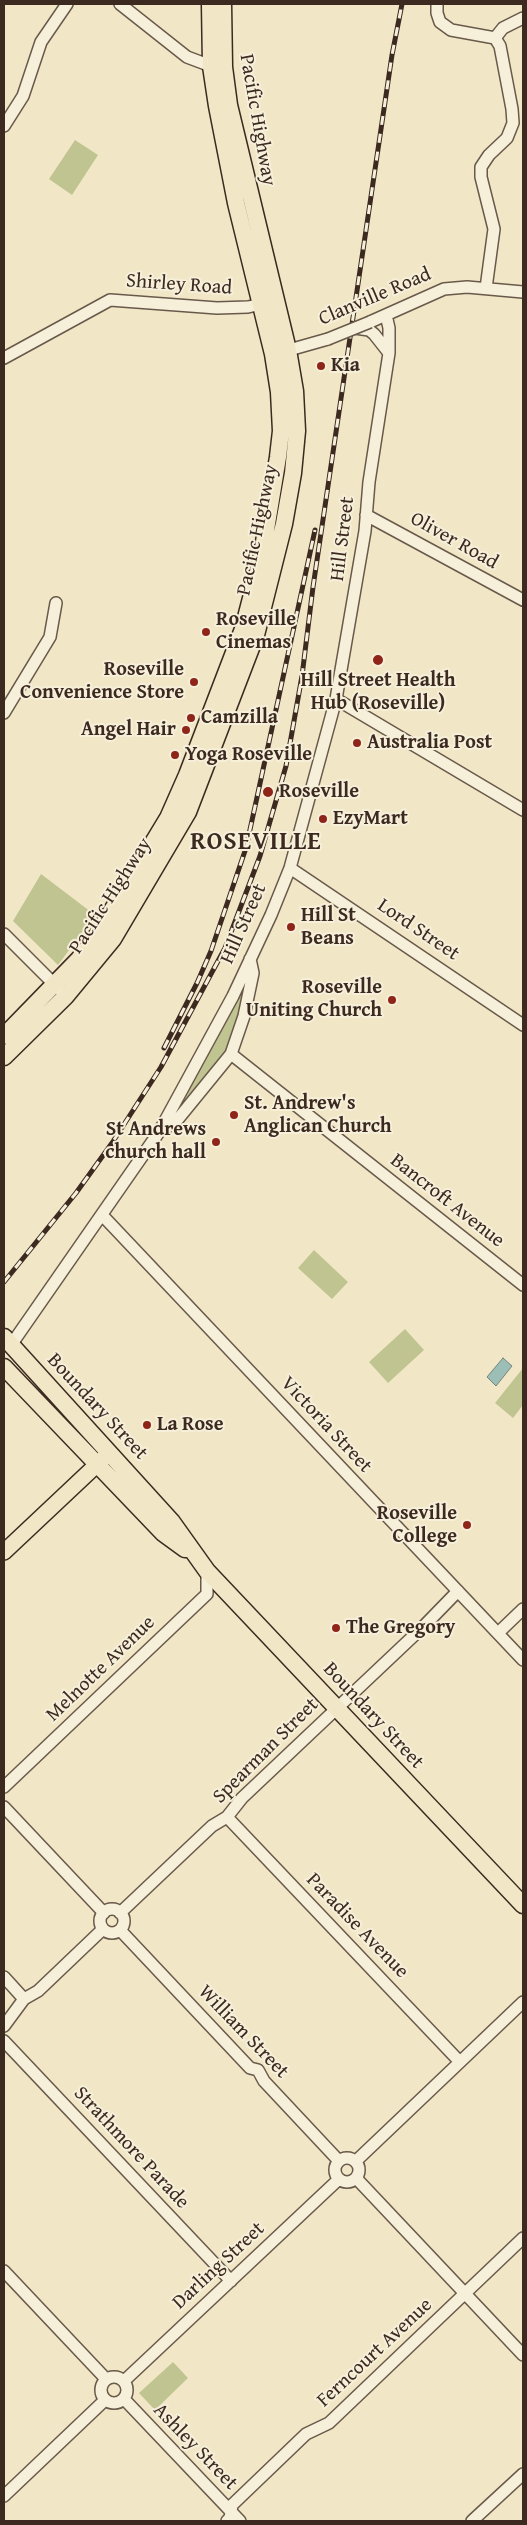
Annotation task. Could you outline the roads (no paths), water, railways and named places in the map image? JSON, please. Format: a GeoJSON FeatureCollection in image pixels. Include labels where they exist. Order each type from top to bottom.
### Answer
{"type":"FeatureCollection","features":[{"type":"Feature","properties":{"kind":"highway","name":"Pacific Highway"},"geometry":{"type":"LineString","coordinates":[[210,4],[211,66],[236,203],[269,302]]}},
{"type":"Feature","properties":{"kind":"highway","name":"Pacific Highway"},"geometry":{"type":"LineString","coordinates":[[4,1036],[60,990],[113,939],[188,812],[256,635],[294,473],[295,391],[281,352],[269,302],[229,105],[224,67],[223,4]]}},
{"type":"Feature","properties":{"kind":"highway","name":"Pacific Highway"},"geometry":{"type":"LineString","coordinates":[[4,1057],[60,990]]}},
{"type":"Feature","properties":{"kind":"highway","name":"Boundary Street"},"geometry":{"type":"LineString","coordinates":[[7,1341],[104,1458],[163,1533],[194,1556],[523,1905]]}},
{"type":"Feature","properties":{"kind":"highway","name":"Boundary Street"},"geometry":{"type":"LineString","coordinates":[[4,1367],[104,1458]]}},
{"type":"Feature","properties":{"kind":"main road"},"geometry":{"type":"LineString","coordinates":[[4,1552],[104,1458]]}},
{"type":"Feature","properties":{"kind":"street"},"geometry":{"type":"LineString","coordinates":[[5,122],[23,96],[41,42],[66,4]]}},
{"type":"Feature","properties":{"kind":"street"},"geometry":{"type":"LineString","coordinates":[[120,4],[187,58],[211,66]]}},
{"type":"Feature","properties":{"kind":"street"},"geometry":{"type":"LineString","coordinates":[[437,4],[440,22],[451,30],[496,38]]}},
{"type":"Feature","properties":{"kind":"street"},"geometry":{"type":"LineString","coordinates":[[496,38],[503,28],[523,18]]}},
{"type":"Feature","properties":{"kind":"street"},"geometry":{"type":"LineString","coordinates":[[486,288],[494,229],[480,172],[486,159],[509,134],[512,123],[512,109],[500,46],[496,38]]}},
{"type":"Feature","properties":{"kind":"street","name":"Clanville Road"},"geometry":{"type":"LineString","coordinates":[[281,352],[355,328],[369,326],[386,315],[444,288],[486,288],[523,292]]}},
{"type":"Feature","properties":{"kind":"street","name":"Shirley Road"},"geometry":{"type":"LineString","coordinates":[[4,358],[110,300],[237,309],[269,302]]}},
{"type":"Feature","properties":{"kind":"street","name":"Hill Street"},"geometry":{"type":"LineString","coordinates":[[7,1341],[103,1216],[159,1132],[210,1041],[290,868],[336,699],[365,530],[389,353],[389,328],[386,315]]}},
{"type":"Feature","properties":{"kind":"street"},"geometry":{"type":"LineString","coordinates":[[369,326],[389,353]]}},
{"type":"Feature","properties":{"kind":"street","name":"Oliver Road"},"geometry":{"type":"LineString","coordinates":[[366,515],[523,600]]}},
{"type":"Feature","properties":{"kind":"street"},"geometry":{"type":"LineString","coordinates":[[4,713],[50,637],[56,603]]}},
{"type":"Feature","properties":{"kind":"street"},"geometry":{"type":"LineString","coordinates":[[336,699],[523,810]]}},
{"type":"Feature","properties":{"kind":"street","name":"Lord Street"},"geometry":{"type":"LineString","coordinates":[[290,868],[523,1025]]}},
{"type":"Feature","properties":{"kind":"street"},"geometry":{"type":"LineString","coordinates":[[4,934],[60,990]]}},
{"type":"Feature","properties":{"kind":"street"},"geometry":{"type":"LineString","coordinates":[[159,1132],[178,1119],[231,1054],[244,1016],[253,973],[250,958]]}},
{"type":"Feature","properties":{"kind":"street","name":"Bancroft Avenue"},"geometry":{"type":"LineString","coordinates":[[231,1054],[523,1285]]}},
{"type":"Feature","properties":{"kind":"street","name":"Victoria Street"},"geometry":{"type":"LineString","coordinates":[[103,1216],[523,1660]]}},
{"type":"Feature","properties":{"kind":"street","name":"Melnotte Avenue"},"geometry":{"type":"LineString","coordinates":[[4,1787],[207,1594],[207,1571]]}},
{"type":"Feature","properties":{"kind":"street","name":"Spearman Street"},"geometry":{"type":"LineString","coordinates":[[120,1913],[212,1826],[227,1818],[242,1798],[458,1591]]}},
{"type":"Feature","properties":{"kind":"street"},"geometry":{"type":"LineString","coordinates":[[498,1633],[523,1609]]}},
{"type":"Feature","properties":{"kind":"street"},"geometry":{"type":"LineString","coordinates":[[4,1807],[104,1912]]}},
{"type":"Feature","properties":{"kind":"street","name":"Paradise Avenue"},"geometry":{"type":"LineString","coordinates":[[227,1818],[459,2061]]}},
{"type":"Feature","properties":{"kind":"street"},"geometry":{"type":"LineString","coordinates":[[114,1910],[120,1913],[124,1921],[120,1930],[111,1933],[103,1929],[100,1921],[104,1912],[114,1910]]}},
{"type":"Feature","properties":{"kind":"street"},"geometry":{"type":"LineString","coordinates":[[4,2026],[24,1999],[38,1991],[103,1929]]}},
{"type":"Feature","properties":{"kind":"street","name":"William Street"},"geometry":{"type":"LineString","coordinates":[[120,1930],[250,2068],[258,2070],[264,2081],[339,2161]]}},
{"type":"Feature","properties":{"kind":"street"},"geometry":{"type":"LineString","coordinates":[[4,1977],[24,1999]]}},
{"type":"Feature","properties":{"kind":"street"},"geometry":{"type":"LineString","coordinates":[[356,2161],[523,2002]]}},
{"type":"Feature","properties":{"kind":"street","name":"Strathmore Parade"},"geometry":{"type":"LineString","coordinates":[[4,2041],[231,2281]]}},
{"type":"Feature","properties":{"kind":"street"},"geometry":{"type":"LineString","coordinates":[[346,2158],[356,2161],[359,2172],[356,2178],[348,2182],[340,2179],[335,2170],[339,2161],[346,2158]]}},
{"type":"Feature","properties":{"kind":"street"},"geometry":{"type":"LineString","coordinates":[[356,2178],[523,2355]]}},
{"type":"Feature","properties":{"kind":"street","name":"Darling Street"},"geometry":{"type":"LineString","coordinates":[[124,2381],[340,2179]]}},
{"type":"Feature","properties":{"kind":"street","name":"Ferncourt Avenue"},"geometry":{"type":"LineString","coordinates":[[229,2516],[232,2505],[306,2434],[329,2423],[523,2238]]}},
{"type":"Feature","properties":{"kind":"street"},"geometry":{"type":"LineString","coordinates":[[4,2271],[106,2379]]}},
{"type":"Feature","properties":{"kind":"street"},"geometry":{"type":"LineString","coordinates":[[115,2376],[124,2381],[127,2392],[124,2399],[116,2403],[105,2400],[100,2389],[106,2379],[115,2376]]}},
{"type":"Feature","properties":{"kind":"street","name":"Ashley Street"},"geometry":{"type":"LineString","coordinates":[[124,2399],[229,2516],[240,2521]]}},
{"type":"Feature","properties":{"kind":"street"},"geometry":{"type":"LineString","coordinates":[[4,2496],[105,2400]]}},
{"type":"Feature","properties":{"kind":"street"},"geometry":{"type":"LineString","coordinates":[[472,2521],[523,2474]]}},
{"type":"Feature","properties":{"kind":"water"},"geometry":{"type":"Polygon","coordinates":[[[503,1358],[512,1366],[496,1386],[487,1377],[503,1358]]]}},
{"type":"Feature","properties":{"kind":"railway"},"geometry":{"type":"LineString","coordinates":[[4,1282],[76,1193],[112,1143],[161,1067],[225,948],[260,856],[286,766],[302,676],[313,587],[392,55],[402,4]]}},
{"type":"Feature","properties":{"kind":"railway"},"geometry":{"type":"LineString","coordinates":[[164,1048],[211,951],[246,848],[315,530]]}},
{"type":"Feature","properties":{"kind":"place","name":"Kia"},"geometry":{"type":"Point","coordinates":[321,366]}},
{"type":"Feature","properties":{"kind":"place","name":"Roseville Cinemas"},"geometry":{"type":"Point","coordinates":[206,632]}},
{"type":"Feature","properties":{"kind":"place","name":"Hill Street Health Hub (Roseville)"},"geometry":{"type":"Point","coordinates":[378,660]}},
{"type":"Feature","properties":{"kind":"place","name":"Roseville Convenience Store"},"geometry":{"type":"Point","coordinates":[194,682]}},
{"type":"Feature","properties":{"kind":"place","name":"Camzilla"},"geometry":{"type":"Point","coordinates":[191,718]}},
{"type":"Feature","properties":{"kind":"place","name":"Angel Hair"},"geometry":{"type":"Point","coordinates":[186,730]}},
{"type":"Feature","properties":{"kind":"place","name":"Australia Post"},"geometry":{"type":"Point","coordinates":[357,743]}},
{"type":"Feature","properties":{"kind":"place","name":"Yoga Roseville"},"geometry":{"type":"Point","coordinates":[175,755]}},
{"type":"Feature","properties":{"kind":"place","name":"Roseville"},"geometry":{"type":"Point","coordinates":[268,792]}},
{"type":"Feature","properties":{"kind":"place","name":"EzyMart"},"geometry":{"type":"Point","coordinates":[323,819]}},
{"type":"Feature","properties":{"kind":"place","name":"Hill St Beans"},"geometry":{"type":"Point","coordinates":[291,927]}},
{"type":"Feature","properties":{"kind":"place","name":"Roseville Uniting Church"},"geometry":{"type":"Point","coordinates":[392,1000]}},
{"type":"Feature","properties":{"kind":"place","name":"St. Andrew's Anglican Church"},"geometry":{"type":"Point","coordinates":[234,1115]}},
{"type":"Feature","properties":{"kind":"place","name":"St Andrews church hall"},"geometry":{"type":"Point","coordinates":[216,1142]}},
{"type":"Feature","properties":{"kind":"place","name":"La Rose"},"geometry":{"type":"Point","coordinates":[147,1425]}},
{"type":"Feature","properties":{"kind":"place","name":"Roseville College"},"geometry":{"type":"Point","coordinates":[467,1525]}},
{"type":"Feature","properties":{"kind":"place","name":"The Gregory"},"geometry":{"type":"Point","coordinates":[336,1628]}},
{"type":"Feature","properties":{"kind":"district","name":"ROSEVILLE"},"geometry":{"type":"Point","coordinates":[256,843]}}]}
